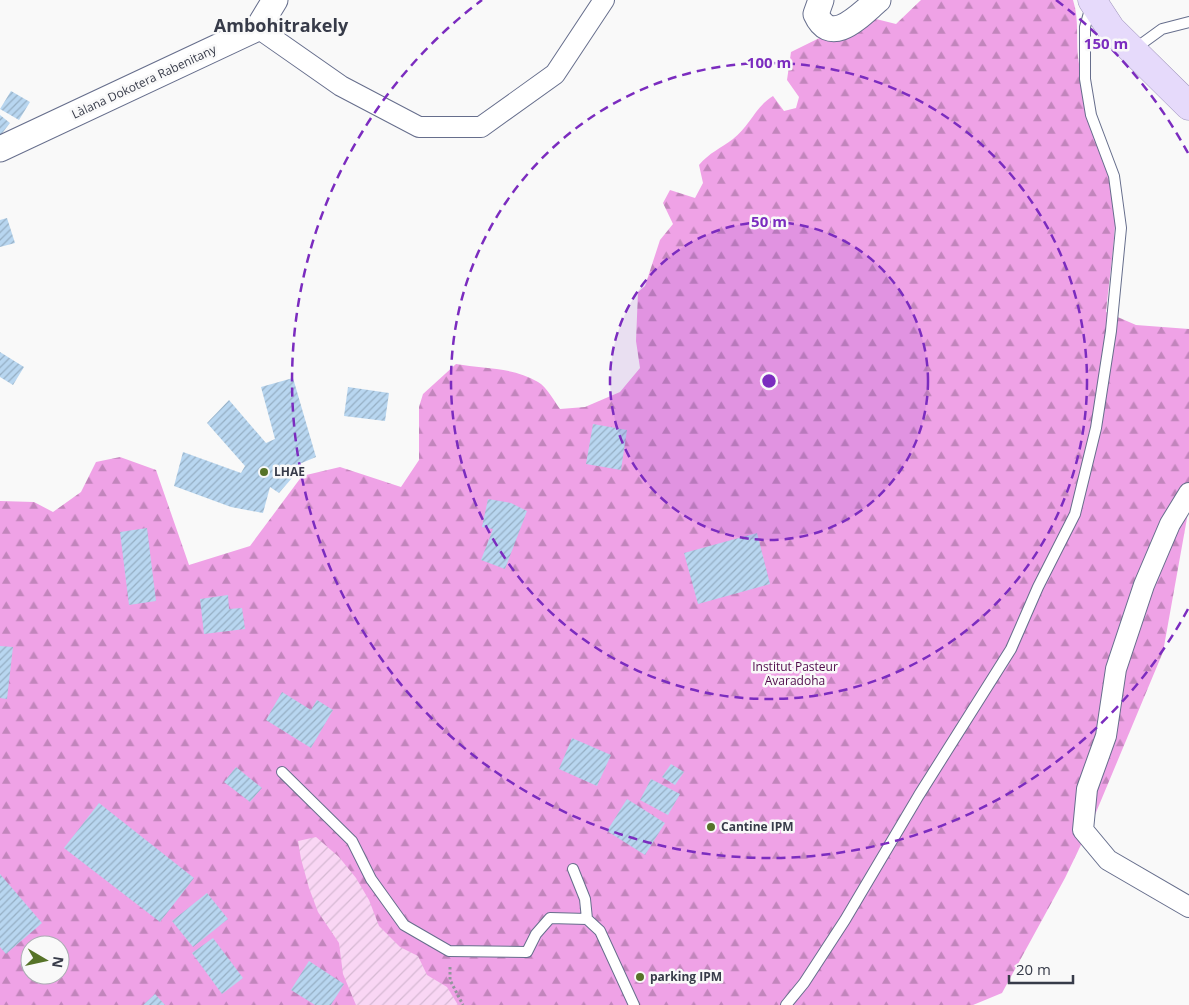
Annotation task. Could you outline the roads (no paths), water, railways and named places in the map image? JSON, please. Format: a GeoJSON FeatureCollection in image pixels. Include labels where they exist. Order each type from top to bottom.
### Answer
{"type":"FeatureCollection","features":[{"type":"Feature","properties":{"kind":"main road"},"geometry":{"type":"LineString","coordinates":[[1092,0],[1111,29],[1131,51],[1189,106]]}},
{"type":"Feature","properties":{"kind":"street"},"geometry":{"type":"LineString","coordinates":[[275,0],[258,28],[341,86],[419,127],[481,127],[556,74],[604,0]]}},
{"type":"Feature","properties":{"kind":"street"},"geometry":{"type":"LineString","coordinates":[[820,0],[816,14],[820,23],[826,29],[835,30],[845,26],[878,0]]}},
{"type":"Feature","properties":{"kind":"street","name":"Làlana Dokotera Rabenitany"},"geometry":{"type":"LineString","coordinates":[[0,149],[258,28]]}},
{"type":"Feature","properties":{"kind":"street"},"geometry":{"type":"LineString","coordinates":[[1189,493],[1170,524],[1144,585],[1116,669],[1106,736],[1088,789],[1083,830],[1108,860],[1189,907]]}},
{"type":"Feature","properties":{"kind":"lane"},"geometry":{"type":"LineString","coordinates":[[786,1005],[804,982],[845,920],[919,795],[1011,649],[1038,586],[1076,514],[1096,428],[1109,348],[1121,228],[1114,176],[1091,115],[1085,79],[1085,27],[1092,0]]}},
{"type":"Feature","properties":{"kind":"lane"},"geometry":{"type":"LineString","coordinates":[[1131,51],[1162,29],[1189,22]]}},
{"type":"Feature","properties":{"kind":"lane"},"geometry":{"type":"LineString","coordinates":[[282,772],[352,842],[371,879],[404,925],[449,951],[527,952],[536,934],[550,918],[587,919],[600,931],[634,1005]]}},
{"type":"Feature","properties":{"kind":"lane"},"geometry":{"type":"LineString","coordinates":[[573,869],[585,899],[587,919]]}},
{"type":"Feature","properties":{"kind":"place","name":"LHAE"},"geometry":{"type":"Point","coordinates":[264,472]}},
{"type":"Feature","properties":{"kind":"place","name":"Cantine IPM"},"geometry":{"type":"Point","coordinates":[711,827]}},
{"type":"Feature","properties":{"kind":"place","name":"parking IPM"},"geometry":{"type":"Point","coordinates":[640,977]}},
{"type":"Feature","properties":{"kind":"district","name":"Ambohitrakely"},"geometry":{"type":"Point","coordinates":[281,26]}},
{"type":"Feature","properties":{"kind":"park label","name":"Institut Pasteur Avaradoha"},"geometry":{"type":"Point","coordinates":[795,674]}}]}
